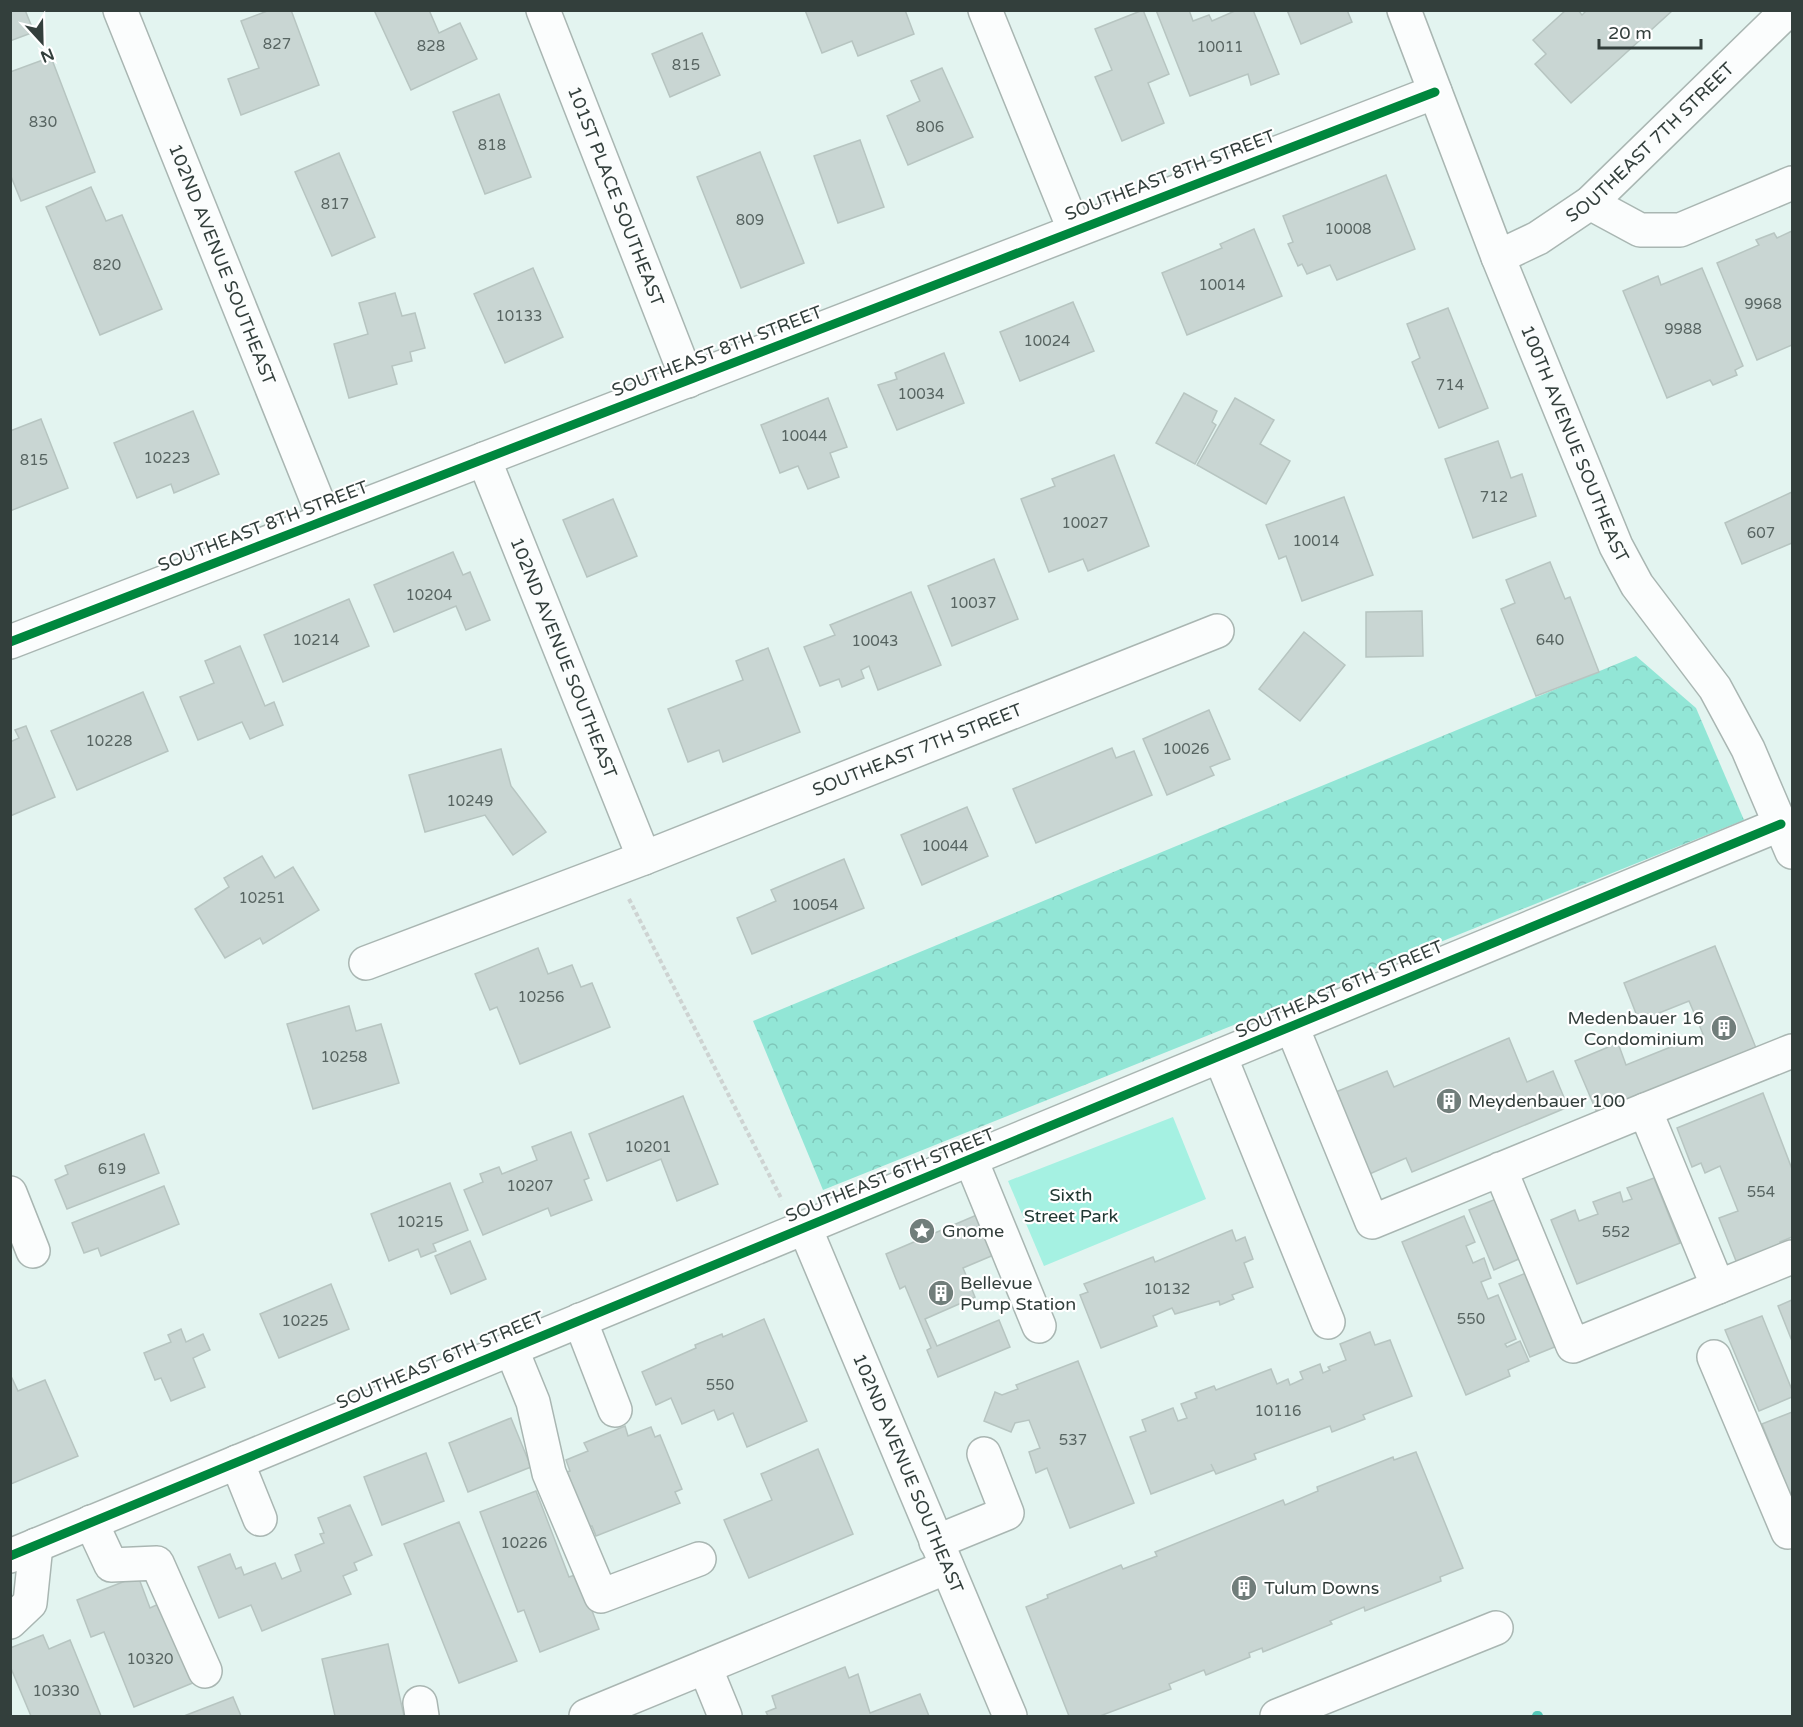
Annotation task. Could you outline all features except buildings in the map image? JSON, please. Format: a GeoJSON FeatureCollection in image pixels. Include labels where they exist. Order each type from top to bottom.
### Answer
{"type":"FeatureCollection","features":[{"type":"Feature","properties":{"kind":"street","name":"102ND AVENUE SOUTHEAST"},"geometry":{"type":"LineString","coordinates":[[120,10],[325,520]]}},
{"type":"Feature","properties":{"kind":"street","name":"101ST PLACE SOUTHEAST"},"geometry":{"type":"LineString","coordinates":[[543,10],[688,381]]}},
{"type":"Feature","properties":{"kind":"street"},"geometry":{"type":"LineString","coordinates":[[985,10],[1074,229]]}},
{"type":"Feature","properties":{"kind":"street","name":"100TH AVENUE SOUTHEAST"},"geometry":{"type":"LineString","coordinates":[[1404,10],[1498,257],[1616,546],[1636,585],[1715,688],[1748,749],[1787,838]]}},
{"type":"Feature","properties":{"kind":"street","name":"SOUTHEAST 7TH STREET"},"geometry":{"type":"LineString","coordinates":[[1498,257],[1538,238],[1590,203],[1788,10]]}},
{"type":"Feature","properties":{"kind":"street","name":"SOUTHEAST 8TH STREET"},"geometry":{"type":"LineString","coordinates":[[10,642],[688,381],[1074,229],[1435,92]]}},
{"type":"Feature","properties":{"kind":"street"},"geometry":{"type":"LineString","coordinates":[[1590,203],[1640,230],[1680,230],[1792,183]]}},
{"type":"Feature","properties":{"kind":"street","name":"102ND AVENUE SOUTHEAST"},"geometry":{"type":"LineString","coordinates":[[484,459],[631,863]]}},
{"type":"Feature","properties":{"kind":"street","name":"SOUTHEAST 7TH STREET"},"geometry":{"type":"LineString","coordinates":[[366,963],[631,863],[1217,632]]}},
{"type":"Feature","properties":{"kind":"street","name":"SOUTHEAST 6TH STREET"},"geometry":{"type":"LineString","coordinates":[[23,1551],[1220,1056],[1787,838]]}},
{"type":"Feature","properties":{"kind":"street"},"geometry":{"type":"LineString","coordinates":[[1292,1027],[1372,1222],[1792,1051]]}},
{"type":"Feature","properties":{"kind":"street"},"geometry":{"type":"LineString","coordinates":[[1220,1056],[1328,1322]]}},
{"type":"Feature","properties":{"kind":"street"},"geometry":{"type":"LineString","coordinates":[[1645,1110],[1718,1287]]}},
{"type":"Feature","properties":{"kind":"street"},"geometry":{"type":"LineString","coordinates":[[971,1160],[1039,1326]]}},
{"type":"Feature","properties":{"kind":"street"},"geometry":{"type":"LineString","coordinates":[[1500,1169],[1574,1346],[1792,1257]]}},
{"type":"Feature","properties":{"kind":"street"},"geometry":{"type":"LineString","coordinates":[[10,1193],[33,1251]]}},
{"type":"Feature","properties":{"kind":"street","name":"102ND AVENUE SOUTHEAST"},"geometry":{"type":"LineString","coordinates":[[801,1229],[1010,1716]]}},
{"type":"Feature","properties":{"kind":"street"},"geometry":{"type":"LineString","coordinates":[[580,1320],[615,1410]]}},
{"type":"Feature","properties":{"kind":"street"},"geometry":{"type":"LineString","coordinates":[[511,1348],[532,1402],[549,1473],[601,1596],[699,1559]]}},
{"type":"Feature","properties":{"kind":"street"},"geometry":{"type":"LineString","coordinates":[[1714,1358],[1791,1535]]}},
{"type":"Feature","properties":{"kind":"street"},"geometry":{"type":"LineString","coordinates":[[586,1716],[705,1667],[942,1555],[1007,1513],[984,1454]]}},
{"type":"Feature","properties":{"kind":"street"},"geometry":{"type":"LineString","coordinates":[[237,1462],[260,1519]]}},
{"type":"Feature","properties":{"kind":"street"},"geometry":{"type":"LineString","coordinates":[[91,1522],[111,1565],[158,1563],[205,1671]]}},
{"type":"Feature","properties":{"kind":"street"},"geometry":{"type":"LineString","coordinates":[[10,1622],[30,1603],[23,1551]]}},
{"type":"Feature","properties":{"kind":"street"},"geometry":{"type":"LineString","coordinates":[[1277,1716],[1496,1628]]}},
{"type":"Feature","properties":{"kind":"street"},"geometry":{"type":"LineString","coordinates":[[705,1667],[725,1716]]}},
{"type":"Feature","properties":{"kind":"path"},"geometry":{"type":"LineString","coordinates":[[631,863],[636,914],[801,1229]]}},
{"type":"Feature","properties":{"kind":"green space"},"geometry":{"type":"Polygon","coordinates":[[[1636,656],[1696,708],[1744,820],[823,1190],[753,1021],[1636,656]]]}},
{"type":"Feature","properties":{"kind":"green space","name":"Sixth Street Park"},"geometry":{"type":"Polygon","coordinates":[[[1173,1117],[1206,1199],[1044,1266],[1008,1181],[1173,1117]]]}},
{"type":"Feature","properties":{"kind":"cycle path"},"geometry":{"type":"LineString","coordinates":[[10,642],[1435,92]]}},
{"type":"Feature","properties":{"kind":"cycle path"},"geometry":{"type":"LineString","coordinates":[[10,1556],[1781,824]]}},
{"type":"Feature","properties":{"kind":"place","name":"Medenbauer 16 Condominium"},"geometry":{"type":"Point","coordinates":[1724,1028]}},
{"type":"Feature","properties":{"kind":"place","name":"Meydenbauer 100"},"geometry":{"type":"Point","coordinates":[1449,1101]}},
{"type":"Feature","properties":{"kind":"place","name":"Gnome"},"geometry":{"type":"Point","coordinates":[922,1231]}},
{"type":"Feature","properties":{"kind":"place","name":"Bellevue Pump Station"},"geometry":{"type":"Point","coordinates":[941,1293]}},
{"type":"Feature","properties":{"kind":"place","name":"Tulum Downs"},"geometry":{"type":"Point","coordinates":[1244,1588]}}]}
